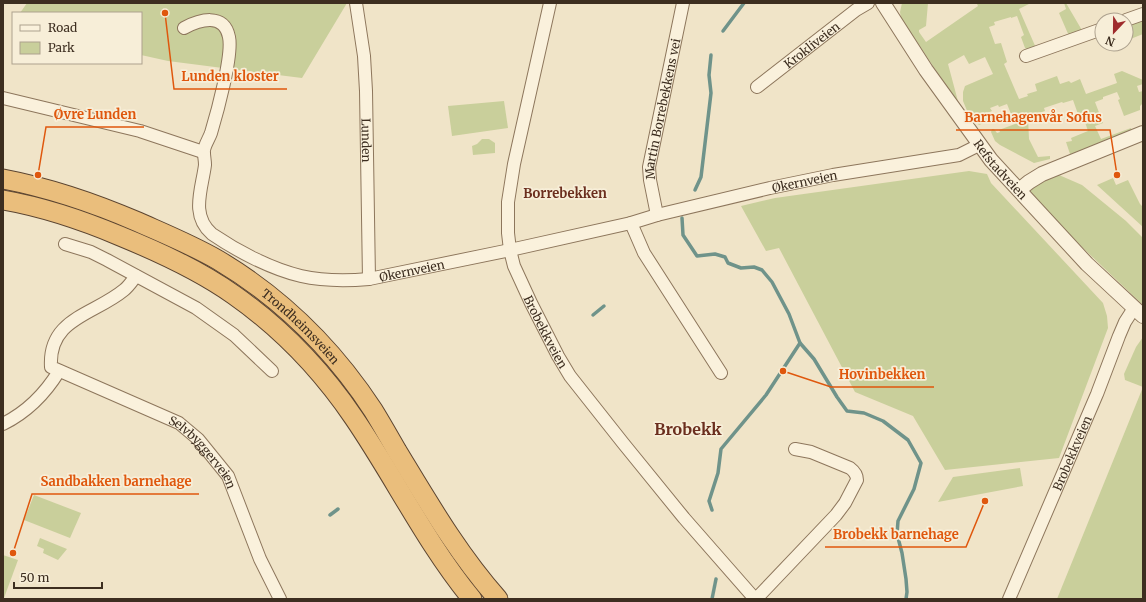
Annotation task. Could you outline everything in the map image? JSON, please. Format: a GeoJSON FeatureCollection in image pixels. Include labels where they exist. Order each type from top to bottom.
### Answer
{"type":"FeatureCollection","features":[{"type":"Feature","properties":{"kind":"highway","name":"Trondheimsveien"},"geometry":{"type":"LineString","coordinates":[[3,179],[46,188],[69,195],[106,208],[168,235],[218,260],[277,302],[307,329],[353,381],[374,411],[452,540],[476,574],[498,599]]}},
{"type":"Feature","properties":{"kind":"highway","name":"Trondheimsveien"},"geometry":{"type":"LineString","coordinates":[[3,200],[58,213],[98,226],[139,244],[206,277],[234,295],[263,318],[293,345],[318,371],[338,396],[355,419],[433,548],[472,599]]}},
{"type":"Feature","properties":{"kind":"street","name":"Lunden"},"geometry":{"type":"LineString","coordinates":[[356,3],[364,56],[366,84],[369,279]]}},
{"type":"Feature","properties":{"kind":"street","name":"Brobekkveien"},"geometry":{"type":"LineString","coordinates":[[550,3],[510,186],[507,216],[510,250],[521,282],[558,356],[570,376],[684,518],[756,599],[836,515],[845,503],[857,480],[855,472],[850,468],[811,452],[795,449]]}},
{"type":"Feature","properties":{"kind":"street","name":"Martin Borrebekkens vei"},"geometry":{"type":"LineString","coordinates":[[657,215],[649,167],[683,3]]}},
{"type":"Feature","properties":{"kind":"street","name":"Krokliveien"},"geometry":{"type":"LineString","coordinates":[[757,88],[856,10],[868,3]]}},
{"type":"Feature","properties":{"kind":"street","name":"Refstadveien"},"geometry":{"type":"LineString","coordinates":[[883,3],[926,70],[991,160],[1087,264],[1138,312]]}},
{"type":"Feature","properties":{"kind":"street"},"geometry":{"type":"LineString","coordinates":[[3,98],[140,131],[203,152],[218,105],[227,65],[229,36],[224,27],[217,21],[212,20],[200,21],[184,28]]}},
{"type":"Feature","properties":{"kind":"street"},"geometry":{"type":"LineString","coordinates":[[1026,56],[1094,32]]}},
{"type":"Feature","properties":{"kind":"street"},"geometry":{"type":"LineString","coordinates":[[1019,190],[1042,174],[1143,133]]}},
{"type":"Feature","properties":{"kind":"street","name":"Økernveien"},"geometry":{"type":"LineString","coordinates":[[203,152],[205,163],[199,202],[200,217],[208,230],[218,238],[260,261],[289,273],[333,280],[369,279],[510,250],[631,223],[657,215],[770,188],[833,175],[959,155],[979,145]]}},
{"type":"Feature","properties":{"kind":"street"},"geometry":{"type":"LineString","coordinates":[[631,223],[644,252],[721,373]]}},
{"type":"Feature","properties":{"kind":"street"},"geometry":{"type":"LineString","coordinates":[[65,244],[91,252],[177,297],[224,327],[272,371]]}},
{"type":"Feature","properties":{"kind":"street"},"geometry":{"type":"LineString","coordinates":[[3,424],[14,419],[33,404],[47,389],[59,371],[52,367],[51,358],[54,344],[64,327],[78,317],[125,290],[136,276]]}},
{"type":"Feature","properties":{"kind":"street","name":"Brobekkveien"},"geometry":{"type":"LineString","coordinates":[[1009,599],[1097,394],[1125,322],[1138,312]]}},
{"type":"Feature","properties":{"kind":"street","name":"Selvbyggerveien"},"geometry":{"type":"LineString","coordinates":[[59,371],[179,423],[198,439],[228,476],[260,559],[280,599]]}},
{"type":"Feature","properties":{"kind":"green space"},"geometry":{"type":"Polygon","coordinates":[[[27,3],[347,3],[302,78],[168,61],[142,55],[142,12],[21,12],[27,3]]]}},
{"type":"Feature","properties":{"kind":"green space"},"geometry":{"type":"Polygon","coordinates":[[[902,3],[928,3],[926,26],[919,30],[926,42],[978,6],[977,4],[979,3],[1031,3],[1019,9],[1036,48],[1029,51],[1025,48],[1021,37],[1024,35],[1017,16],[994,22],[995,25],[989,27],[995,44],[1001,43],[1007,62],[1004,64],[1019,99],[1028,96],[1027,94],[1037,91],[1035,84],[1057,76],[1060,84],[1069,81],[1071,83],[1080,79],[1086,94],[1117,83],[1114,74],[1122,71],[1143,80],[1143,84],[1137,86],[1139,92],[1143,91],[1143,103],[1140,106],[1140,110],[1124,116],[1118,100],[1120,99],[1117,92],[1103,97],[1103,99],[1095,102],[1103,123],[1095,126],[1101,139],[1131,128],[1132,132],[1081,153],[1070,154],[1066,142],[1072,141],[1071,138],[1088,131],[1083,116],[1079,117],[1073,100],[1044,108],[1045,111],[1028,118],[1029,139],[1038,157],[1050,156],[1050,159],[1034,163],[1000,145],[995,141],[991,132],[992,129],[994,129],[997,133],[1000,132],[999,130],[1015,124],[1007,104],[990,108],[992,111],[985,114],[988,121],[979,125],[968,113],[963,101],[965,86],[993,74],[985,57],[969,64],[964,55],[948,64],[959,105],[901,18],[900,12],[902,3]]]}},
{"type":"Feature","properties":{"kind":"green space"},"geometry":{"type":"Polygon","coordinates":[[[1064,3],[1066,3],[1083,32],[1069,36],[1059,13],[1066,9],[1064,3]]]}},
{"type":"Feature","properties":{"kind":"green space"},"geometry":{"type":"Polygon","coordinates":[[[1143,20],[1143,34],[1134,38],[1134,23],[1143,20]]]}},
{"type":"Feature","properties":{"kind":"green space"},"geometry":{"type":"Polygon","coordinates":[[[504,101],[508,128],[452,136],[448,106],[504,101]]]}},
{"type":"Feature","properties":{"kind":"green space"},"geometry":{"type":"Polygon","coordinates":[[[482,139],[489,139],[495,143],[495,153],[473,155],[472,146],[477,144],[482,139]]]}},
{"type":"Feature","properties":{"kind":"green space"},"geometry":{"type":"Polygon","coordinates":[[[969,171],[987,174],[991,183],[1103,303],[1107,316],[1108,328],[1059,458],[945,470],[913,416],[855,392],[779,248],[766,251],[741,206],[775,198],[969,171]]]}},
{"type":"Feature","properties":{"kind":"green space"},"geometry":{"type":"Polygon","coordinates":[[[1059,175],[1082,185],[1126,221],[1143,238],[1143,305],[1084,249],[1033,197],[1030,192],[1031,187],[1059,175]]]}},
{"type":"Feature","properties":{"kind":"green space"},"geometry":{"type":"Polygon","coordinates":[[[1113,178],[1116,185],[1128,180],[1143,207],[1143,227],[1097,185],[1113,178]]]}},
{"type":"Feature","properties":{"kind":"green space"},"geometry":{"type":"Polygon","coordinates":[[[1143,337],[1143,387],[1125,380],[1124,374],[1136,347],[1143,337]]]}},
{"type":"Feature","properties":{"kind":"green space"},"geometry":{"type":"Polygon","coordinates":[[[1143,387],[1143,599],[1057,599],[1143,387]]]}},
{"type":"Feature","properties":{"kind":"green space"},"geometry":{"type":"Polygon","coordinates":[[[1020,468],[1023,486],[938,502],[953,477],[1020,468]]]}},
{"type":"Feature","properties":{"kind":"green space"},"geometry":{"type":"Polygon","coordinates":[[[34,495],[81,513],[70,538],[24,520],[34,495]]]}},
{"type":"Feature","properties":{"kind":"green space"},"geometry":{"type":"Polygon","coordinates":[[[40,538],[67,549],[58,560],[43,553],[44,549],[37,546],[40,538]]]}},
{"type":"Feature","properties":{"kind":"green space"},"geometry":{"type":"Polygon","coordinates":[[[3,555],[18,560],[4,598],[3,597],[3,555]]]}},
{"type":"Feature","properties":{"kind":"waterway"},"geometry":{"type":"LineString","coordinates":[[723,31],[744,3]]}},
{"type":"Feature","properties":{"kind":"waterway"},"geometry":{"type":"LineString","coordinates":[[695,190],[701,177],[711,93],[709,75],[711,55]]}},
{"type":"Feature","properties":{"kind":"waterway"},"geometry":{"type":"LineString","coordinates":[[682,218],[683,235],[697,256],[715,254],[725,257],[728,263],[741,268],[754,267],[762,270],[772,282],[789,314],[800,343],[766,395],[721,449],[718,473],[709,501],[712,510]]}},
{"type":"Feature","properties":{"kind":"waterway"},"geometry":{"type":"LineString","coordinates":[[593,315],[604,306]]}},
{"type":"Feature","properties":{"kind":"waterway"},"geometry":{"type":"LineString","coordinates":[[800,343],[814,359],[847,411],[864,413],[883,421],[908,440],[921,463],[914,489],[898,521],[897,534],[906,579],[906,599]]}},
{"type":"Feature","properties":{"kind":"waterway"},"geometry":{"type":"LineString","coordinates":[[330,515],[338,509]]}},
{"type":"Feature","properties":{"kind":"waterway"},"geometry":{"type":"LineString","coordinates":[[712,599],[716,579]]}},
{"type":"Feature","properties":{"kind":"place","name":"Lunden kloster"},"geometry":{"type":"Point","coordinates":[165,13]}},
{"type":"Feature","properties":{"kind":"place","name":"Øvre Lunden"},"geometry":{"type":"Point","coordinates":[38,175]}},
{"type":"Feature","properties":{"kind":"place","name":"Barnehagenvår Sofus"},"geometry":{"type":"Point","coordinates":[1117,175]}},
{"type":"Feature","properties":{"kind":"place","name":"Hovinbekken"},"geometry":{"type":"Point","coordinates":[783,371]}},
{"type":"Feature","properties":{"kind":"place","name":"Brobekk barnehage"},"geometry":{"type":"Point","coordinates":[985,501]}},
{"type":"Feature","properties":{"kind":"place","name":"Sandbakken barnehage"},"geometry":{"type":"Point","coordinates":[13,553]}},
{"type":"Feature","properties":{"kind":"district","name":"Borrebekken"},"geometry":{"type":"Point","coordinates":[565,193]}},
{"type":"Feature","properties":{"kind":"district","name":"Brobekk"},"geometry":{"type":"Point","coordinates":[688,429]}}]}
